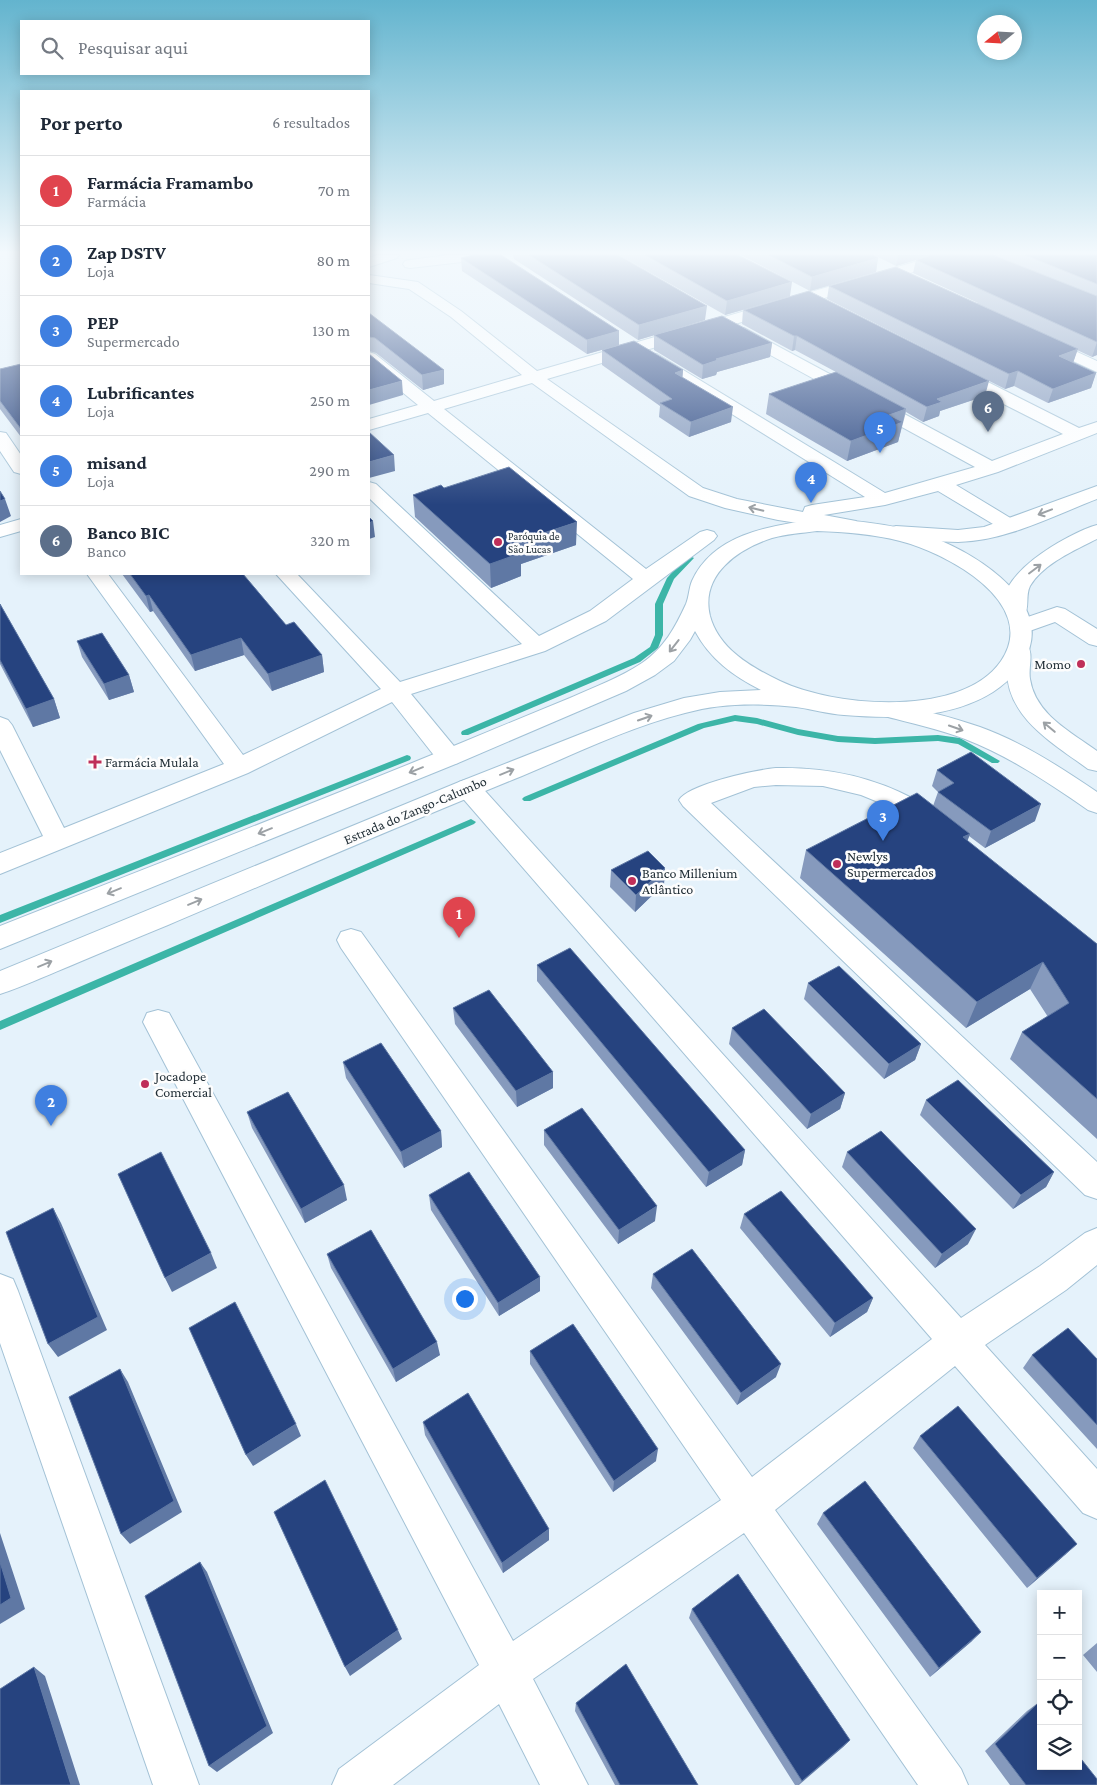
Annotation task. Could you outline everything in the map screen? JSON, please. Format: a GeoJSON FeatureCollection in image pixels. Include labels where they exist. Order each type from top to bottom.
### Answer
{"type":"FeatureCollection","features":[{"type":"Feature","properties":{"kind":"street"},"geometry":{"type":"LineString","coordinates":[[486,338],[535,378],[696,492],[732,504],[778,514],[896,532],[958,536],[984,533],[1010,526],[1097,492]]}},
{"type":"Feature","properties":{"kind":"street"},"geometry":{"type":"LineString","coordinates":[[622,338],[882,499]]}},
{"type":"Feature","properties":{"kind":"street"},"geometry":{"type":"LineString","coordinates":[[370,425],[671,338]]}},
{"type":"Feature","properties":{"kind":"street"},"geometry":{"type":"LineString","coordinates":[[752,338],[991,468]]}},
{"type":"Feature","properties":{"kind":"street"},"geometry":{"type":"LineString","coordinates":[[1036,338],[1097,367]]}},
{"type":"Feature","properties":{"kind":"street"},"geometry":{"type":"LineString","coordinates":[[370,358],[434,407],[646,579]]}},
{"type":"Feature","properties":{"kind":"street"},"geometry":{"type":"LineString","coordinates":[[938,364],[1077,434]]}},
{"type":"Feature","properties":{"kind":"street"},"geometry":{"type":"LineString","coordinates":[[778,514],[834,509],[882,499],[991,468],[1097,427]]}},
{"type":"Feature","properties":{"kind":"street"},"geometry":{"type":"LineString","coordinates":[[0,437],[20,467]]}},
{"type":"Feature","properties":{"kind":"street"},"geometry":{"type":"LineString","coordinates":[[939,483],[1010,526]]}},
{"type":"Feature","properties":{"kind":"street"},"geometry":{"type":"LineString","coordinates":[[370,489],[536,646]]}},
{"type":"Feature","properties":{"kind":"street"},"geometry":{"type":"LineString","coordinates":[[0,938],[449,757],[618,686],[647,670],[666,656],[679,640],[697,603],[699,588],[710,559],[707,536],[696,492]]}},
{"type":"Feature","properties":{"kind":"street"},"geometry":{"type":"LineString","coordinates":[[0,531],[20,525]]}},
{"type":"Feature","properties":{"kind":"street"},"geometry":{"type":"LineString","coordinates":[[705,575],[722,555],[748,540],[789,529],[817,526],[856,526]]}},
{"type":"Feature","properties":{"kind":"street"},"geometry":{"type":"LineString","coordinates":[[1092,760],[1049,728],[1029,709],[1018,679],[1019,629],[1017,591],[1026,576],[1059,551],[1097,531]]}},
{"type":"Feature","properties":{"kind":"street"},"geometry":{"type":"LineString","coordinates":[[892,711],[940,705],[980,691],[1004,671],[1019,629],[999,586],[971,563],[936,545],[896,532]]}},
{"type":"Feature","properties":{"kind":"street"},"geometry":{"type":"LineString","coordinates":[[0,864],[240,767],[396,691],[536,646],[598,616],[707,536]]}},
{"type":"Feature","properties":{"kind":"street"},"geometry":{"type":"LineString","coordinates":[[98,575],[240,767]]}},
{"type":"Feature","properties":{"kind":"street"},"geometry":{"type":"LineString","coordinates":[[287,575],[396,691],[449,757]]}},
{"type":"Feature","properties":{"kind":"street"},"geometry":{"type":"LineString","coordinates":[[697,603],[702,624],[714,645],[735,665],[764,682],[799,697],[844,708],[892,711],[957,727],[1007,749],[1059,778],[1097,804]]}},
{"type":"Feature","properties":{"kind":"street"},"geometry":{"type":"LineString","coordinates":[[1019,629],[1057,614],[1097,639]]}},
{"type":"Feature","properties":{"kind":"street","name":"Estrada do Zango-Calumbo"},"geometry":{"type":"LineString","coordinates":[[0,983],[599,734],[684,705],[720,699],[753,697],[797,700],[844,708]]}},
{"type":"Feature","properties":{"kind":"street"},"geometry":{"type":"LineString","coordinates":[[0,726],[58,841]]}},
{"type":"Feature","properties":{"kind":"street"},"geometry":{"type":"LineString","coordinates":[[952,838],[922,815],[887,797],[852,783],[814,776],[775,776],[753,779],[692,800],[1097,1184]]}},
{"type":"Feature","properties":{"kind":"street"},"geometry":{"type":"LineString","coordinates":[[468,788],[1097,1499]]}},
{"type":"Feature","properties":{"kind":"street"},"geometry":{"type":"LineString","coordinates":[[351,940],[945,1785]]}},
{"type":"Feature","properties":{"kind":"street"},"geometry":{"type":"LineString","coordinates":[[158,1022],[565,1785]]}},
{"type":"Feature","properties":{"kind":"street"},"geometry":{"type":"LineString","coordinates":[[355,1785],[506,1672],[749,1505],[957,1342],[1053,1278],[1097,1244]]}},
{"type":"Feature","properties":{"kind":"street"},"geometry":{"type":"LineString","coordinates":[[0,1291],[176,1785]]}},
{"type":"Feature","properties":{"kind":"building"},"geometry":{"type":"Polygon","coordinates":[[[375,338],[402,338],[444,370],[422,375],[375,338]]]}},
{"type":"Feature","properties":{"kind":"building"},"geometry":{"type":"Polygon","coordinates":[[[659,338],[763,338],[772,343],[716,359],[718,360],[703,365],[659,338]]]}},
{"type":"Feature","properties":{"kind":"building"},"geometry":{"type":"Polygon","coordinates":[[[801,338],[904,338],[989,381],[937,399],[942,402],[927,407],[801,338]]]}},
{"type":"Feature","properties":{"kind":"building"},"geometry":{"type":"Polygon","coordinates":[[[936,338],[1054,338],[1078,349],[1059,356],[1096,373],[1053,389],[1018,371],[1009,374],[936,338]]]}},
{"type":"Feature","properties":{"kind":"building"},"geometry":{"type":"Polygon","coordinates":[[[634,341],[683,370],[675,373],[733,407],[691,422],[660,403],[672,399],[602,350],[634,341]]]}},
{"type":"Feature","properties":{"kind":"building"},"geometry":{"type":"Polygon","coordinates":[[[370,355],[402,381],[370,390],[370,355]]]}},
{"type":"Feature","properties":{"kind":"building"},"geometry":{"type":"Polygon","coordinates":[[[20,364],[20,428],[0,401],[0,369],[20,364]]]}},
{"type":"Feature","properties":{"kind":"building"},"geometry":{"type":"Polygon","coordinates":[[[836,372],[906,409],[889,415],[903,422],[851,441],[769,394],[836,372]]]}},
{"type":"Feature","properties":{"kind":"building"},"geometry":{"type":"Polygon","coordinates":[[[370,433],[394,455],[370,462],[370,433]]]}},
{"type":"Feature","properties":{"kind":"building"},"geometry":{"type":"Polygon","coordinates":[[[509,467],[577,522],[510,544],[521,553],[490,564],[413,495],[441,485],[444,488],[509,467]]]}},
{"type":"Feature","properties":{"kind":"building"},"geometry":{"type":"Polygon","coordinates":[[[0,491],[5,499],[0,501],[0,491]]]}},
{"type":"Feature","properties":{"kind":"building"},"geometry":{"type":"Polygon","coordinates":[[[131,575],[244,575],[286,625],[294,622],[322,655],[268,674],[241,638],[191,655],[149,595],[146,596],[131,575]]]}},
{"type":"Feature","properties":{"kind":"building"},"geometry":{"type":"Polygon","coordinates":[[[0,604],[54,699],[26,709],[0,660],[0,604]]]}},
{"type":"Feature","properties":{"kind":"building"},"geometry":{"type":"Polygon","coordinates":[[[102,633],[129,675],[104,684],[77,641],[102,633]]]}},
{"type":"Feature","properties":{"kind":"building"},"geometry":{"type":"Polygon","coordinates":[[[971,752],[1041,804],[991,831],[938,792],[954,783],[937,770],[971,752]]]}},
{"type":"Feature","properties":{"kind":"building"},"geometry":{"type":"Polygon","coordinates":[[[917,793],[970,834],[963,837],[1097,944],[1097,1099],[1022,1032],[1069,1003],[1043,962],[977,1002],[806,850],[917,793]]]}},
{"type":"Feature","properties":{"kind":"building"},"geometry":{"type":"Polygon","coordinates":[[[648,851],[665,868],[636,895],[611,870],[648,851]]]}},
{"type":"Feature","properties":{"kind":"building"},"geometry":{"type":"Polygon","coordinates":[[[570,948],[745,1150],[709,1172],[537,965],[570,948]]]}},
{"type":"Feature","properties":{"kind":"building"},"geometry":{"type":"Polygon","coordinates":[[[839,966],[921,1044],[889,1064],[808,983],[839,966]]]}},
{"type":"Feature","properties":{"kind":"building"},"geometry":{"type":"Polygon","coordinates":[[[489,990],[553,1072],[516,1091],[453,1008],[489,990]]]}},
{"type":"Feature","properties":{"kind":"building"},"geometry":{"type":"Polygon","coordinates":[[[764,1009],[845,1093],[811,1114],[732,1028],[764,1009]]]}},
{"type":"Feature","properties":{"kind":"building"},"geometry":{"type":"Polygon","coordinates":[[[381,1043],[441,1131],[401,1152],[343,1062],[381,1043]]]}},
{"type":"Feature","properties":{"kind":"building"},"geometry":{"type":"Polygon","coordinates":[[[958,1080],[1054,1172],[1021,1195],[926,1100],[958,1080]]]}},
{"type":"Feature","properties":{"kind":"building"},"geometry":{"type":"Polygon","coordinates":[[[288,1092],[344,1185],[301,1209],[247,1112],[288,1092]]]}},
{"type":"Feature","properties":{"kind":"building"},"geometry":{"type":"Polygon","coordinates":[[[582,1108],[657,1206],[619,1230],[544,1130],[582,1108]]]}},
{"type":"Feature","properties":{"kind":"building"},"geometry":{"type":"Polygon","coordinates":[[[881,1131],[976,1229],[942,1254],[847,1152],[881,1131]]]}},
{"type":"Feature","properties":{"kind":"building"},"geometry":{"type":"Polygon","coordinates":[[[161,1152],[211,1253],[165,1278],[118,1174],[161,1152]]]}},
{"type":"Feature","properties":{"kind":"building"},"geometry":{"type":"Polygon","coordinates":[[[469,1172],[540,1277],[498,1303],[429,1195],[469,1172]]]}},
{"type":"Feature","properties":{"kind":"building"},"geometry":{"type":"Polygon","coordinates":[[[781,1191],[873,1298],[835,1323],[744,1214],[781,1191]]]}},
{"type":"Feature","properties":{"kind":"building"},"geometry":{"type":"Polygon","coordinates":[[[53,1208],[98,1317],[48,1344],[6,1232],[53,1208]]]}},
{"type":"Feature","properties":{"kind":"building"},"geometry":{"type":"Polygon","coordinates":[[[371,1230],[437,1342],[393,1369],[327,1254],[371,1230]]]}},
{"type":"Feature","properties":{"kind":"building"},"geometry":{"type":"Polygon","coordinates":[[[692,1249],[781,1364],[741,1393],[653,1274],[692,1249]]]}},
{"type":"Feature","properties":{"kind":"building"},"geometry":{"type":"Polygon","coordinates":[[[235,1302],[296,1424],[246,1455],[189,1328],[235,1302]]]}},
{"type":"Feature","properties":{"kind":"building"},"geometry":{"type":"Polygon","coordinates":[[[573,1324],[658,1449],[614,1481],[530,1351],[573,1324]]]}},
{"type":"Feature","properties":{"kind":"building"},"geometry":{"type":"Polygon","coordinates":[[[1068,1328],[1097,1359],[1097,1425],[1032,1355],[1068,1328]]]}},
{"type":"Feature","properties":{"kind":"building"},"geometry":{"type":"Polygon","coordinates":[[[120,1369],[174,1501],[121,1534],[69,1397],[120,1369]]]}},
{"type":"Feature","properties":{"kind":"building"},"geometry":{"type":"Polygon","coordinates":[[[468,1393],[549,1529],[502,1563],[423,1422],[468,1393]]]}},
{"type":"Feature","properties":{"kind":"building"},"geometry":{"type":"Polygon","coordinates":[[[958,1406],[1077,1544],[1037,1578],[920,1436],[958,1406]]]}},
{"type":"Feature","properties":{"kind":"building"},"geometry":{"type":"Polygon","coordinates":[[[325,1480],[398,1630],[345,1667],[274,1512],[325,1480]]]}},
{"type":"Feature","properties":{"kind":"building"},"geometry":{"type":"Polygon","coordinates":[[[865,1481],[981,1632],[939,1668],[823,1513],[865,1481]]]}},
{"type":"Feature","properties":{"kind":"building"},"geometry":{"type":"Polygon","coordinates":[[[0,1562],[11,1598],[0,1605],[0,1562]]]}},
{"type":"Feature","properties":{"kind":"building"},"geometry":{"type":"Polygon","coordinates":[[[200,1562],[267,1726],[209,1766],[145,1596],[200,1562]]]}},
{"type":"Feature","properties":{"kind":"building"},"geometry":{"type":"Polygon","coordinates":[[[738,1574],[850,1740],[802,1781],[692,1609],[738,1574]]]}},
{"type":"Feature","properties":{"kind":"building"},"geometry":{"type":"Polygon","coordinates":[[[626,1664],[698,1785],[620,1785],[576,1703],[626,1664]]]}},
{"type":"Feature","properties":{"kind":"building"},"geometry":{"type":"Polygon","coordinates":[[[34,1667],[71,1785],[0,1785],[0,1689],[34,1667]]]}},
{"type":"Feature","properties":{"kind":"building"},"geometry":{"type":"Polygon","coordinates":[[[1037,1704],[1037,1770],[1082,1770],[1082,1760],[1097,1779],[1097,1785],[1026,1785],[995,1744],[1037,1704]]]}},
{"type":"Feature","properties":{"kind":"waterway"},"geometry":{"type":"LineString","coordinates":[[465,733],[637,660],[654,648],[659,635],[659,604],[671,578],[690,558]]}},
{"type":"Feature","properties":{"kind":"waterway"},"geometry":{"type":"LineString","coordinates":[[527,799],[701,726],[735,718],[838,739],[875,741],[938,738],[960,741],[995,761]]}},
{"type":"Feature","properties":{"kind":"waterway"},"geometry":{"type":"LineString","coordinates":[[0,919],[407,758]]}},
{"type":"Feature","properties":{"kind":"waterway"},"geometry":{"type":"LineString","coordinates":[[0,1026],[471,822]]}},
{"type":"Feature","properties":{"kind":"place","name":"Banco BIC"},"geometry":{"type":"Point","coordinates":[988,432]}},
{"type":"Feature","properties":{"kind":"place","name":"misand"},"geometry":{"type":"Point","coordinates":[880,453]}},
{"type":"Feature","properties":{"kind":"place","name":"Lubrificantes"},"geometry":{"type":"Point","coordinates":[811,503]}},
{"type":"Feature","properties":{"kind":"place","name":"Paróquia de São Lucas"},"geometry":{"type":"Point","coordinates":[498,542]}},
{"type":"Feature","properties":{"kind":"place","name":"Momo"},"geometry":{"type":"Point","coordinates":[1081,664]}},
{"type":"Feature","properties":{"kind":"place","name":"Farmácia Mulala"},"geometry":{"type":"Point","coordinates":[95,762]}},
{"type":"Feature","properties":{"kind":"place","name":"PEP"},"geometry":{"type":"Point","coordinates":[883,841]}},
{"type":"Feature","properties":{"kind":"place","name":"Newlys Supermercados"},"geometry":{"type":"Point","coordinates":[837,864]}},
{"type":"Feature","properties":{"kind":"place","name":"Banco Millenium Atlântico"},"geometry":{"type":"Point","coordinates":[632,881]}},
{"type":"Feature","properties":{"kind":"place","name":"Farmácia Framambo"},"geometry":{"type":"Point","coordinates":[459,938]}},
{"type":"Feature","properties":{"kind":"place","name":"Jocadope Comercial"},"geometry":{"type":"Point","coordinates":[145,1084]}},
{"type":"Feature","properties":{"kind":"place","name":"Zap DSTV"},"geometry":{"type":"Point","coordinates":[51,1126]}}]}
